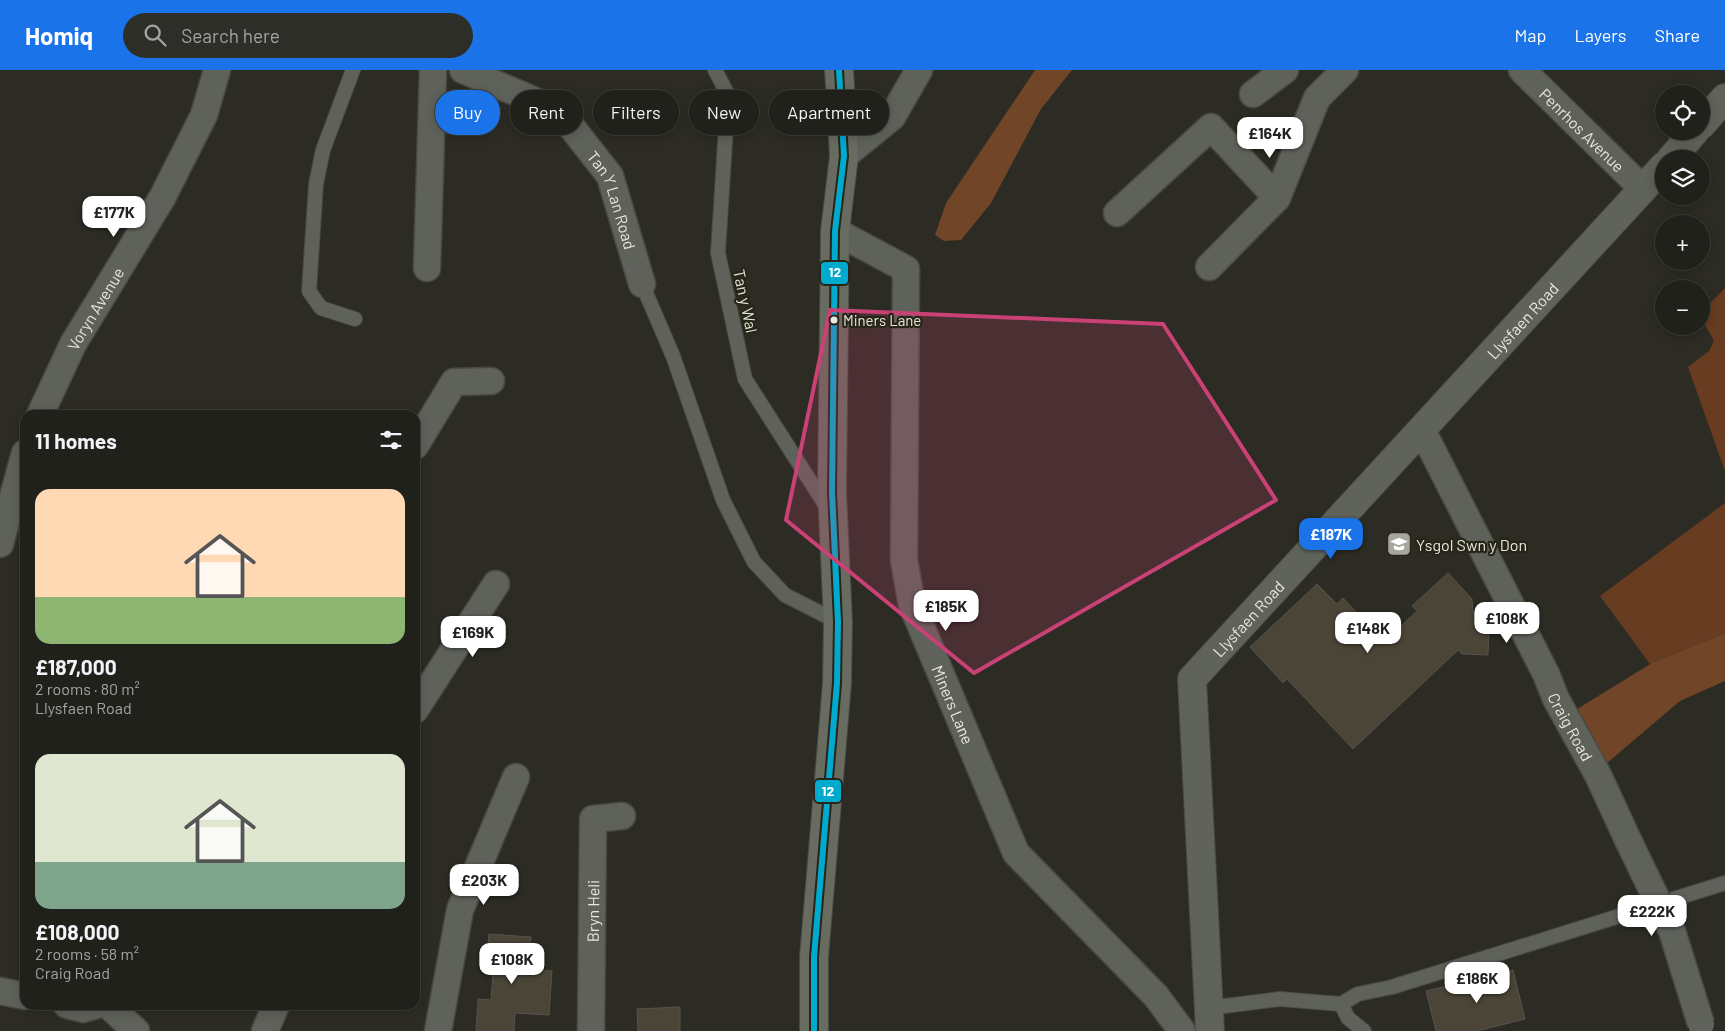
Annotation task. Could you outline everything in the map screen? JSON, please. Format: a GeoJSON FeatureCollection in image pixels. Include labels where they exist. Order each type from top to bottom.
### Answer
{"type":"FeatureCollection","features":[{"type":"Feature","properties":{"kind":"main road"},"geometry":{"type":"LineString","coordinates":[[814,1031],[814,957],[837,683],[838,622],[833,516],[834,231],[844,156],[840,70]]}},
{"type":"Feature","properties":{"kind":"street","name":"Voryn Avenue"},"geometry":{"type":"LineString","coordinates":[[42,410],[73,344],[162,198],[204,115],[216,70]]}},
{"type":"Feature","properties":{"kind":"street"},"geometry":{"type":"LineString","coordinates":[[427,268],[433,70]]}},
{"type":"Feature","properties":{"kind":"street","name":"Tan Y Lan Road"},"geometry":{"type":"LineString","coordinates":[[464,70],[560,111],[610,176],[642,284]]}},
{"type":"Feature","properties":{"kind":"street"},"geometry":{"type":"LineString","coordinates":[[844,156],[892,117],[919,70]]}},
{"type":"Feature","properties":{"kind":"street"},"geometry":{"type":"LineString","coordinates":[[1253,94],[1285,70]]}},
{"type":"Feature","properties":{"kind":"street"},"geometry":{"type":"LineString","coordinates":[[1293,70],[1317,98]]}},
{"type":"Feature","properties":{"kind":"street"},"geometry":{"type":"LineString","coordinates":[[1209,267],[1277,198],[1317,98],[1345,70]]}},
{"type":"Feature","properties":{"kind":"street","name":"Penrhos Avenue"},"geometry":{"type":"LineString","coordinates":[[1522,70],[1643,189]]}},
{"type":"Feature","properties":{"kind":"street"},"geometry":{"type":"LineString","coordinates":[[1710,115],[1725,98]]}},
{"type":"Feature","properties":{"kind":"street"},"geometry":{"type":"LineString","coordinates":[[1117,213],[1211,127],[1277,198]]}},
{"type":"Feature","properties":{"kind":"street"},"geometry":{"type":"LineString","coordinates":[[1678,150],[1687,140]]}},
{"type":"Feature","properties":{"kind":"street","name":"Llysfaen Road"},"geometry":{"type":"LineString","coordinates":[[1210,1019],[1192,680],[1655,176]]}},
{"type":"Feature","properties":{"kind":"street","name":"Miners Lane"},"geometry":{"type":"LineString","coordinates":[[834,231],[906,269],[904,560],[912,604],[1016,853],[1156,996],[1182,1031]]}},
{"type":"Feature","properties":{"kind":"street"},"geometry":{"type":"LineString","coordinates":[[420,438],[454,382],[491,381]]}},
{"type":"Feature","properties":{"kind":"street","name":"Craig Road"},"geometry":{"type":"LineString","coordinates":[[1422,430],[1546,674],[1556,699],[1598,775],[1672,931],[1702,1028]]}},
{"type":"Feature","properties":{"kind":"street"},"geometry":{"type":"LineString","coordinates":[[0,544],[20,471]]}},
{"type":"Feature","properties":{"kind":"street"},"geometry":{"type":"LineString","coordinates":[[420,702],[496,584]]}},
{"type":"Feature","properties":{"kind":"street"},"geometry":{"type":"LineString","coordinates":[[438,1031],[460,910],[516,777]]}},
{"type":"Feature","properties":{"kind":"street","name":"Bryn Heli"},"geometry":{"type":"LineString","coordinates":[[591,1031],[593,819],[622,816]]}},
{"type":"Feature","properties":{"kind":"street"},"geometry":{"type":"LineString","coordinates":[[0,991],[20,995]]}},
{"type":"Feature","properties":{"kind":"street"},"geometry":{"type":"LineString","coordinates":[[113,1010],[136,1031]]}},
{"type":"Feature","properties":{"kind":"street"},"geometry":{"type":"LineString","coordinates":[[266,1031],[274,1010]]}},
{"type":"Feature","properties":{"kind":"lane"},"geometry":{"type":"LineString","coordinates":[[353,70],[323,150],[316,184],[309,291],[321,308],[355,319]]}},
{"type":"Feature","properties":{"kind":"lane","name":"Tan y Wal"},"geometry":{"type":"LineString","coordinates":[[715,70],[728,95],[718,254],[745,379],[833,516]]}},
{"type":"Feature","properties":{"kind":"lane"},"geometry":{"type":"LineString","coordinates":[[642,284],[673,356],[723,500],[754,562],[785,595],[838,622]]}},
{"type":"Feature","properties":{"kind":"lane"},"geometry":{"type":"LineString","coordinates":[[1210,1019],[1280,1000],[1341,1004],[1358,994],[1392,987],[1725,883]]}},
{"type":"Feature","properties":{"kind":"lane"},"geometry":{"type":"LineString","coordinates":[[1341,1004],[1348,1018],[1364,1031]]}},
{"type":"Feature","properties":{"kind":"highlighted area"},"geometry":{"type":"Polygon","coordinates":[[[830,310],[1163,324],[1276,500],[974,673],[786,520],[830,310]]]}},
{"type":"Feature","properties":{"kind":"shaded area"},"geometry":{"type":"Polygon","coordinates":[[[1035,70],[1072,70],[1041,109],[991,203],[961,240],[944,241],[935,235],[946,203],[1035,70]]]}},
{"type":"Feature","properties":{"kind":"shaded area"},"geometry":{"type":"Polygon","coordinates":[[[1725,288],[1725,471],[1688,367],[1709,351],[1714,341],[1710,334],[1710,304],[1725,288]]]}},
{"type":"Feature","properties":{"kind":"shaded area"},"geometry":{"type":"Polygon","coordinates":[[[1725,503],[1725,633],[1650,664],[1600,596],[1725,503]]]}},
{"type":"Feature","properties":{"kind":"shaded area"},"geometry":{"type":"Polygon","coordinates":[[[1725,633],[1725,681],[1680,701],[1600,769],[1577,709],[1652,663],[1725,633]]]}},
{"type":"Feature","properties":{"kind":"building"},"geometry":{"type":"Polygon","coordinates":[[[1448,573],[1472,599],[1473,613],[1489,631],[1488,655],[1462,654],[1458,650],[1353,749],[1287,679],[1283,683],[1250,647],[1317,584],[1337,604],[1343,598],[1384,642],[1417,611],[1412,606],[1448,573]]]}},
{"type":"Feature","properties":{"kind":"building"},"geometry":{"type":"Polygon","coordinates":[[[489,934],[531,937],[529,970],[552,971],[549,1015],[515,1013],[514,1031],[476,1031],[478,999],[491,1000],[493,974],[486,974],[489,934]]]}},
{"type":"Feature","properties":{"kind":"building"},"geometry":{"type":"Polygon","coordinates":[[[1513,970],[1525,1019],[1477,1031],[1436,1031],[1426,991],[1513,970]]]}},
{"type":"Feature","properties":{"kind":"building"},"geometry":{"type":"Polygon","coordinates":[[[680,1007],[680,1031],[638,1031],[637,1009],[680,1007]]]}},
{"type":"Feature","properties":{"kind":"transit line","name":"12"},"geometry":{"type":"LineString","coordinates":[[814,1031],[814,957],[837,683],[838,622],[832,492],[835,231],[844,156],[839,70]]}},
{"type":"Feature","properties":{"kind":"place","name":"Miners Lane"},"geometry":{"type":"Point","coordinates":[834,320]}},
{"type":"Feature","properties":{"kind":"place","name":"Ysgol Swn y Don"},"geometry":{"type":"Point","coordinates":[1399,544]}}]}
